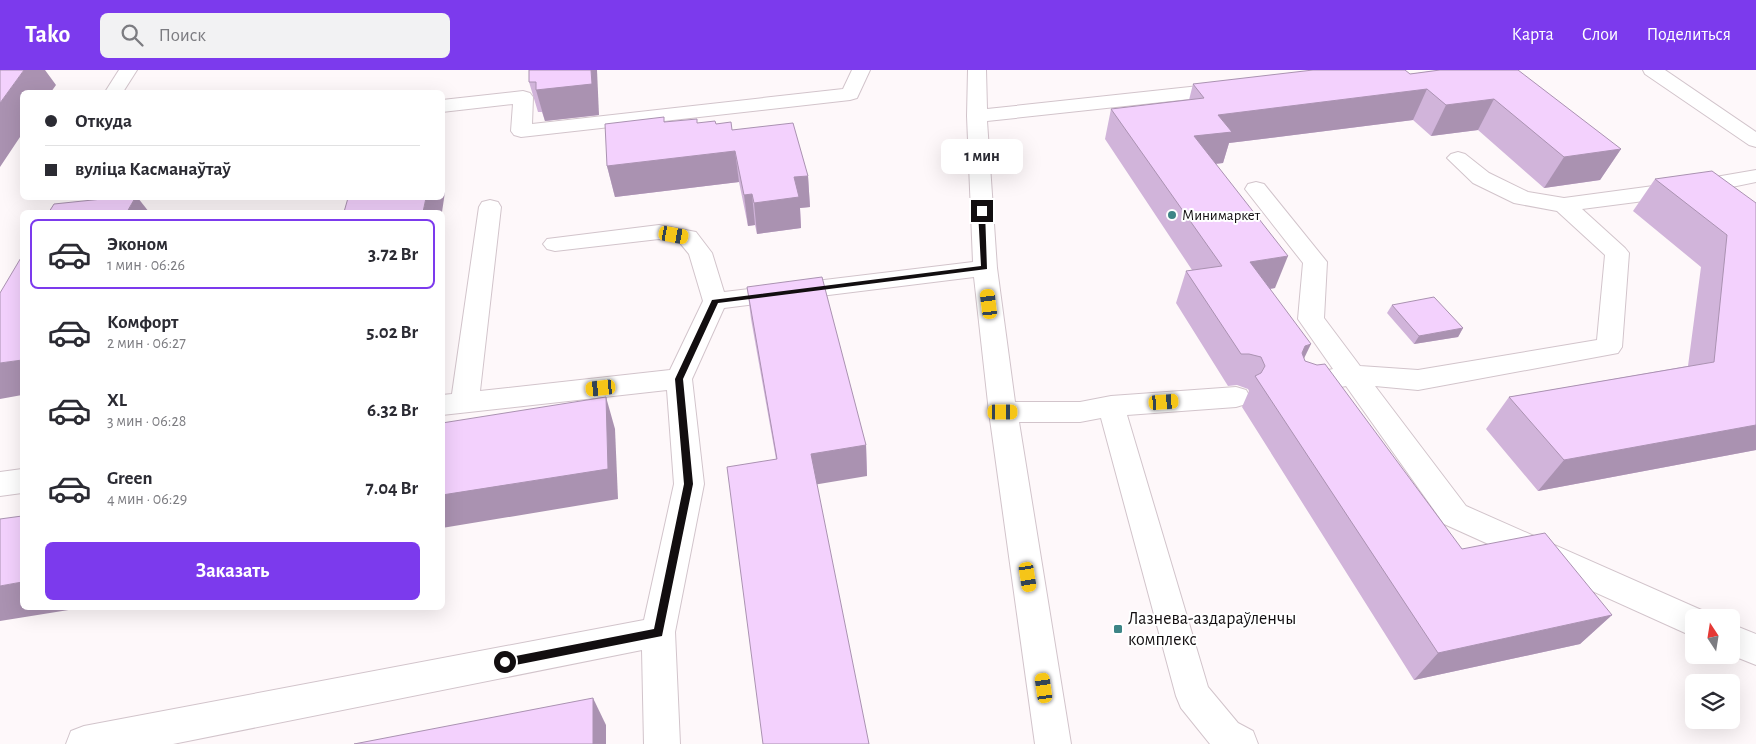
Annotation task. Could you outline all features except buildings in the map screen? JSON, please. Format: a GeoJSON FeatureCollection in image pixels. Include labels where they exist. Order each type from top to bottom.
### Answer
{"type":"FeatureCollection","features":[{"type":"Feature","properties":{"kind":"street"},"geometry":{"type":"LineString","coordinates":[[115,90],[128,70]]}},
{"type":"Feature","properties":{"kind":"street"},"geometry":{"type":"LineString","coordinates":[[445,106],[523,98],[521,131],[850,94],[861,70]]}},
{"type":"Feature","properties":{"kind":"street"},"geometry":{"type":"LineString","coordinates":[[978,70],[977,116],[985,268],[1003,412],[1053,744]]}},
{"type":"Feature","properties":{"kind":"street"},"geometry":{"type":"LineString","coordinates":[[1652,70],[1756,141]]}},
{"type":"Feature","properties":{"kind":"street"},"geometry":{"type":"LineString","coordinates":[[977,116],[1247,87]]}},
{"type":"Feature","properties":{"kind":"street"},"geometry":{"type":"LineString","coordinates":[[1458,158],[1482,178],[1522,198],[1564,205],[1698,187],[1756,176]]}},
{"type":"Feature","properties":{"kind":"street"},"geometry":{"type":"LineString","coordinates":[[1256,189],[1315,262],[1311,319],[1455,515],[1685,618]]}},
{"type":"Feature","properties":{"kind":"street"},"geometry":{"type":"LineString","coordinates":[[1302,385],[1351,375],[1418,380],[1609,347],[1617,253],[1564,205]]}},
{"type":"Feature","properties":{"kind":"street"},"geometry":{"type":"LineString","coordinates":[[490,208],[454,404],[679,379]]}},
{"type":"Feature","properties":{"kind":"street"},"geometry":{"type":"LineString","coordinates":[[555,244],[659,232],[688,238],[700,252],[715,301],[679,379],[689,484],[658,632],[662,744]]}},
{"type":"Feature","properties":{"kind":"street"},"geometry":{"type":"LineString","coordinates":[[715,301],[985,268]]}},
{"type":"Feature","properties":{"kind":"street"},"geometry":{"type":"LineString","coordinates":[[1003,412],[1080,412],[1111,406],[1236,397]]}},
{"type":"Feature","properties":{"kind":"street"},"geometry":{"type":"LineString","coordinates":[[1111,406],[1193,696],[1225,735],[1240,744]]}},
{"type":"Feature","properties":{"kind":"street"},"geometry":{"type":"LineString","coordinates":[[0,484],[20,481]]}},
{"type":"Feature","properties":{"kind":"street"},"geometry":{"type":"LineString","coordinates":[[84,744],[658,632]]}},
{"type":"Feature","properties":{"kind":"street"},"geometry":{"type":"LineString","coordinates":[[1740,643],[1756,650]]}},
{"type":"Feature","properties":{"kind":"place","name":"Минимаркет"},"geometry":{"type":"Point","coordinates":[1172,215]}},
{"type":"Feature","properties":{"kind":"place","name":"Лазнева-аздараўленчы комплекс"},"geometry":{"type":"Point","coordinates":[1118,629]}},
{"type":"Feature","properties":{"kind":"route"},"geometry":{"type":"LineString","coordinates":[[505,662],[658,632],[689,484],[679,379],[715,301],[985,268],[982,211]]}}]}
